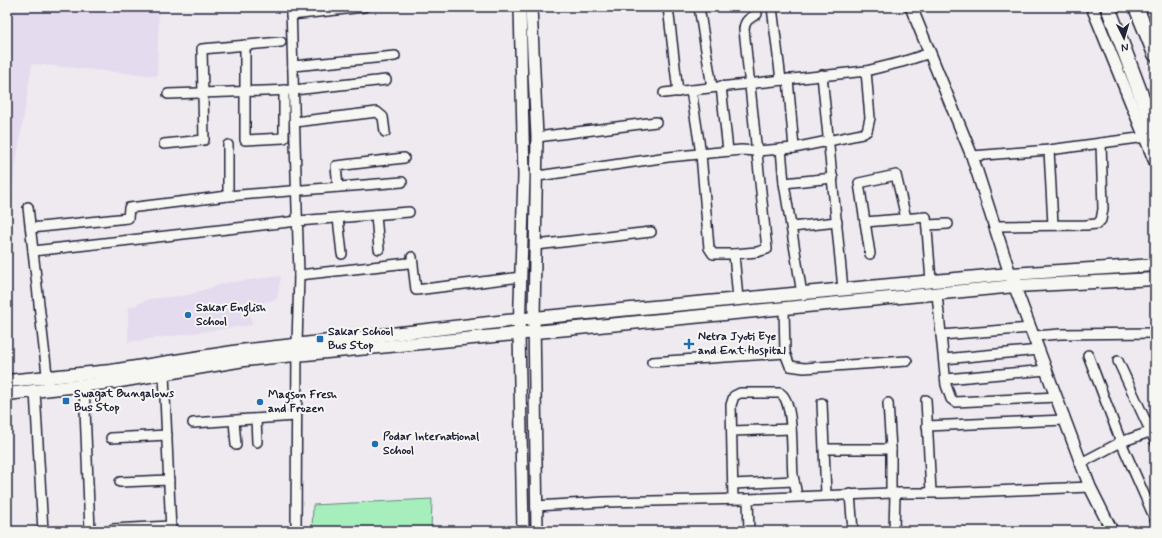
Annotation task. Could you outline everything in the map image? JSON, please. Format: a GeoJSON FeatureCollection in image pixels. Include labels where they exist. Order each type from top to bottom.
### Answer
{"type":"FeatureCollection","features":[{"type":"Feature","properties":{"kind":"main road"},"geometry":{"type":"LineString","coordinates":[[1108,7],[1150,134]]}},
{"type":"Feature","properties":{"kind":"main road"},"geometry":{"type":"LineString","coordinates":[[1136,7],[1152,40],[1155,54]]}},
{"type":"Feature","properties":{"kind":"main road"},"geometry":{"type":"LineString","coordinates":[[7,394],[35,391],[48,382],[111,371],[163,368],[244,360],[297,350],[534,318],[1010,274],[1155,266]]}},
{"type":"Feature","properties":{"kind":"main road"},"geometry":{"type":"LineString","coordinates":[[297,350],[519,333],[1015,286],[1155,279]]}},
{"type":"Feature","properties":{"kind":"main road"},"geometry":{"type":"LineString","coordinates":[[7,382],[48,382],[84,385],[163,368]]}},
{"type":"Feature","properties":{"kind":"street"},"geometry":{"type":"LineString","coordinates":[[296,531],[296,416],[299,276],[294,66],[291,11],[364,7]]}},
{"type":"Feature","properties":{"kind":"street"},"geometry":{"type":"LineString","coordinates":[[520,7],[524,155],[519,333],[523,531]]}},
{"type":"Feature","properties":{"kind":"street"},"geometry":{"type":"LineString","coordinates":[[531,7],[538,176],[534,318],[537,531]]}},
{"type":"Feature","properties":{"kind":"street"},"geometry":{"type":"LineString","coordinates":[[668,7],[678,92]]}},
{"type":"Feature","properties":{"kind":"street"},"geometry":{"type":"LineString","coordinates":[[700,7],[717,87],[728,151]]}},
{"type":"Feature","properties":{"kind":"street"},"geometry":{"type":"LineString","coordinates":[[772,7],[794,148]]}},
{"type":"Feature","properties":{"kind":"street"},"geometry":{"type":"LineString","coordinates":[[911,7],[972,156],[1010,274],[1081,463],[1090,486],[1112,531]]}},
{"type":"Feature","properties":{"kind":"street"},"geometry":{"type":"LineString","coordinates":[[1092,7],[1150,134],[1155,162]]}},
{"type":"Feature","properties":{"kind":"street"},"geometry":{"type":"LineString","coordinates":[[691,90],[701,154],[710,251],[717,255],[764,251],[767,249],[751,82],[744,29],[745,23],[748,19],[758,14]]}},
{"type":"Feature","properties":{"kind":"street"},"geometry":{"type":"LineString","coordinates":[[164,144],[204,140],[202,49],[281,42]]}},
{"type":"Feature","properties":{"kind":"street"},"geometry":{"type":"LineString","coordinates":[[245,45],[245,140],[284,138],[284,90]]}},
{"type":"Feature","properties":{"kind":"street"},"geometry":{"type":"LineString","coordinates":[[664,93],[751,82],[866,71],[930,53]]}},
{"type":"Feature","properties":{"kind":"street"},"geometry":{"type":"LineString","coordinates":[[294,66],[395,56]]}},
{"type":"Feature","properties":{"kind":"street"},"geometry":{"type":"LineString","coordinates":[[538,176],[728,151],[757,151],[794,148],[817,142],[829,142],[867,131],[870,118],[866,71]]}},
{"type":"Feature","properties":{"kind":"street"},"geometry":{"type":"LineString","coordinates":[[822,76],[843,290]]}},
{"type":"Feature","properties":{"kind":"street"},"geometry":{"type":"LineString","coordinates":[[168,94],[294,90],[386,80]]}},
{"type":"Feature","properties":{"kind":"street"},"geometry":{"type":"LineString","coordinates":[[295,122],[377,112],[383,117],[385,132]]}},
{"type":"Feature","properties":{"kind":"street"},"geometry":{"type":"LineString","coordinates":[[537,137],[656,122]]}},
{"type":"Feature","properties":{"kind":"street"},"geometry":{"type":"LineString","coordinates":[[972,156],[1049,150],[1101,143],[1150,134]]}},
{"type":"Feature","properties":{"kind":"street"},"geometry":{"type":"LineString","coordinates":[[994,226],[1097,224],[1101,220],[1103,209],[1101,143]]}},
{"type":"Feature","properties":{"kind":"street"},"geometry":{"type":"LineString","coordinates":[[228,145],[228,196]]}},
{"type":"Feature","properties":{"kind":"street"},"geometry":{"type":"LineString","coordinates":[[781,149],[784,182],[802,294]]}},
{"type":"Feature","properties":{"kind":"street"},"geometry":{"type":"LineString","coordinates":[[1049,150],[1053,225]]}},
{"type":"Feature","properties":{"kind":"street"},"geometry":{"type":"LineString","coordinates":[[338,187],[336,166],[404,158]]}},
{"type":"Feature","properties":{"kind":"street"},"geometry":{"type":"LineString","coordinates":[[870,254],[859,183],[896,176],[906,218]]}},
{"type":"Feature","properties":{"kind":"street"},"geometry":{"type":"LineString","coordinates":[[784,182],[833,178]]}},
{"type":"Feature","properties":{"kind":"street"},"geometry":{"type":"LineString","coordinates":[[31,228],[128,218],[129,208],[228,196],[402,182]]}},
{"type":"Feature","properties":{"kind":"street"},"geometry":{"type":"LineString","coordinates":[[28,207],[48,382]]}},
{"type":"Feature","properties":{"kind":"street"},"geometry":{"type":"LineString","coordinates":[[33,251],[298,221],[409,212]]}},
{"type":"Feature","properties":{"kind":"street"},"geometry":{"type":"LineString","coordinates":[[376,214],[379,249]]}},
{"type":"Feature","properties":{"kind":"street"},"geometry":{"type":"LineString","coordinates":[[865,222],[926,217],[931,281]]}},
{"type":"Feature","properties":{"kind":"street"},"geometry":{"type":"LineString","coordinates":[[338,218],[342,254]]}},
{"type":"Feature","properties":{"kind":"street"},"geometry":{"type":"LineString","coordinates":[[792,227],[837,222]]}},
{"type":"Feature","properties":{"kind":"street"},"geometry":{"type":"LineString","coordinates":[[927,225],[948,224]]}},
{"type":"Feature","properties":{"kind":"street"},"geometry":{"type":"LineString","coordinates":[[536,246],[651,232]]}},
{"type":"Feature","properties":{"kind":"street"},"geometry":{"type":"LineString","coordinates":[[734,254],[738,299]]}},
{"type":"Feature","properties":{"kind":"street"},"geometry":{"type":"LineString","coordinates":[[299,276],[410,260],[416,290],[521,277]]}},
{"type":"Feature","properties":{"kind":"street"},"geometry":{"type":"LineString","coordinates":[[937,294],[946,379],[951,399],[955,402],[1057,397]]}},
{"type":"Feature","properties":{"kind":"street"},"geometry":{"type":"LineString","coordinates":[[784,308],[786,353],[790,366],[796,368],[906,361]]}},
{"type":"Feature","properties":{"kind":"street"},"geometry":{"type":"LineString","coordinates":[[941,335],[1032,332],[1155,333]]}},
{"type":"Feature","properties":{"kind":"street"},"geometry":{"type":"LineString","coordinates":[[944,359],[1039,350]]}},
{"type":"Feature","properties":{"kind":"street"},"geometry":{"type":"LineString","coordinates":[[652,362],[786,353]]}},
{"type":"Feature","properties":{"kind":"street"},"geometry":{"type":"LineString","coordinates":[[1088,355],[1121,442],[1155,519]]}},
{"type":"Feature","properties":{"kind":"street"},"geometry":{"type":"LineString","coordinates":[[1118,361],[1153,430],[1155,441]]}},
{"type":"Feature","properties":{"kind":"street"},"geometry":{"type":"LineString","coordinates":[[113,529],[170,529],[163,368]]}},
{"type":"Feature","properties":{"kind":"street"},"geometry":{"type":"LineString","coordinates":[[946,379],[1046,370]]}},
{"type":"Feature","properties":{"kind":"street"},"geometry":{"type":"LineString","coordinates":[[84,385],[90,531]]}},
{"type":"Feature","properties":{"kind":"street"},"geometry":{"type":"LineString","coordinates":[[35,391],[44,531]]}},
{"type":"Feature","properties":{"kind":"street"},"geometry":{"type":"LineString","coordinates":[[733,499],[731,405],[734,396],[740,393],[782,394],[788,405],[794,481],[797,496]]}},
{"type":"Feature","properties":{"kind":"street"},"geometry":{"type":"LineString","coordinates":[[926,400],[931,492]]}},
{"type":"Feature","properties":{"kind":"street"},"geometry":{"type":"LineString","coordinates":[[888,402],[894,531]]}},
{"type":"Feature","properties":{"kind":"street"},"geometry":{"type":"LineString","coordinates":[[822,403],[826,494]]}},
{"type":"Feature","properties":{"kind":"street"},"geometry":{"type":"LineString","coordinates":[[193,424],[296,416]]}},
{"type":"Feature","properties":{"kind":"street"},"geometry":{"type":"LineString","coordinates":[[256,419],[257,442]]}},
{"type":"Feature","properties":{"kind":"street"},"geometry":{"type":"LineString","coordinates":[[927,426],[1065,420]]}},
{"type":"Feature","properties":{"kind":"street"},"geometry":{"type":"LineString","coordinates":[[234,421],[236,445]]}},
{"type":"Feature","properties":{"kind":"street"},"geometry":{"type":"LineString","coordinates":[[732,431],[791,429]]}},
{"type":"Feature","properties":{"kind":"street"},"geometry":{"type":"LineString","coordinates":[[1081,463],[1121,442],[1153,430]]}},
{"type":"Feature","properties":{"kind":"street"},"geometry":{"type":"LineString","coordinates":[[111,438],[167,435]]}},
{"type":"Feature","properties":{"kind":"street"},"geometry":{"type":"LineString","coordinates":[[824,449],[891,449]]}},
{"type":"Feature","properties":{"kind":"street"},"geometry":{"type":"LineString","coordinates":[[120,482],[169,480]]}},
{"type":"Feature","properties":{"kind":"street"},"geometry":{"type":"LineString","coordinates":[[733,484],[794,481]]}},
{"type":"Feature","properties":{"kind":"street"},"geometry":{"type":"LineString","coordinates":[[536,506],[604,502],[748,499],[826,494],[1090,486]]}},
{"type":"Feature","properties":{"kind":"street"},"geometry":{"type":"LineString","coordinates":[[850,494],[853,531]]}},
{"type":"Feature","properties":{"kind":"street"},"geometry":{"type":"LineString","coordinates":[[748,499],[749,531]]}},
{"type":"Feature","properties":{"kind":"shaded area"},"geometry":{"type":"Polygon","coordinates":[[[7,7],[159,7],[157,76],[32,64],[11,195],[7,196],[7,7]]]}},
{"type":"Feature","properties":{"kind":"shaded area"},"geometry":{"type":"Polygon","coordinates":[[[281,276],[277,299],[249,306],[252,325],[128,342],[128,308],[149,299],[188,295],[225,283],[281,276]]]}},
{"type":"Feature","properties":{"kind":"green space"},"geometry":{"type":"Polygon","coordinates":[[[432,499],[431,531],[312,531],[313,505],[432,499]]]}},
{"type":"Feature","properties":{"kind":"place","name":"Sakar English School"},"geometry":{"type":"Point","coordinates":[188,315]}},
{"type":"Feature","properties":{"kind":"place","name":"Sakar School Bus Stop"},"geometry":{"type":"Point","coordinates":[320,339]}},
{"type":"Feature","properties":{"kind":"place","name":"Netra Jyoti Eye and Ent Hospital"},"geometry":{"type":"Point","coordinates":[689,344]}},
{"type":"Feature","properties":{"kind":"place","name":"Swagat Bungalows Bus Stop"},"geometry":{"type":"Point","coordinates":[66,401]}},
{"type":"Feature","properties":{"kind":"place","name":"Magson Fresh and Frozen"},"geometry":{"type":"Point","coordinates":[260,402]}},
{"type":"Feature","properties":{"kind":"place","name":"Podar International School"},"geometry":{"type":"Point","coordinates":[375,444]}}]}
